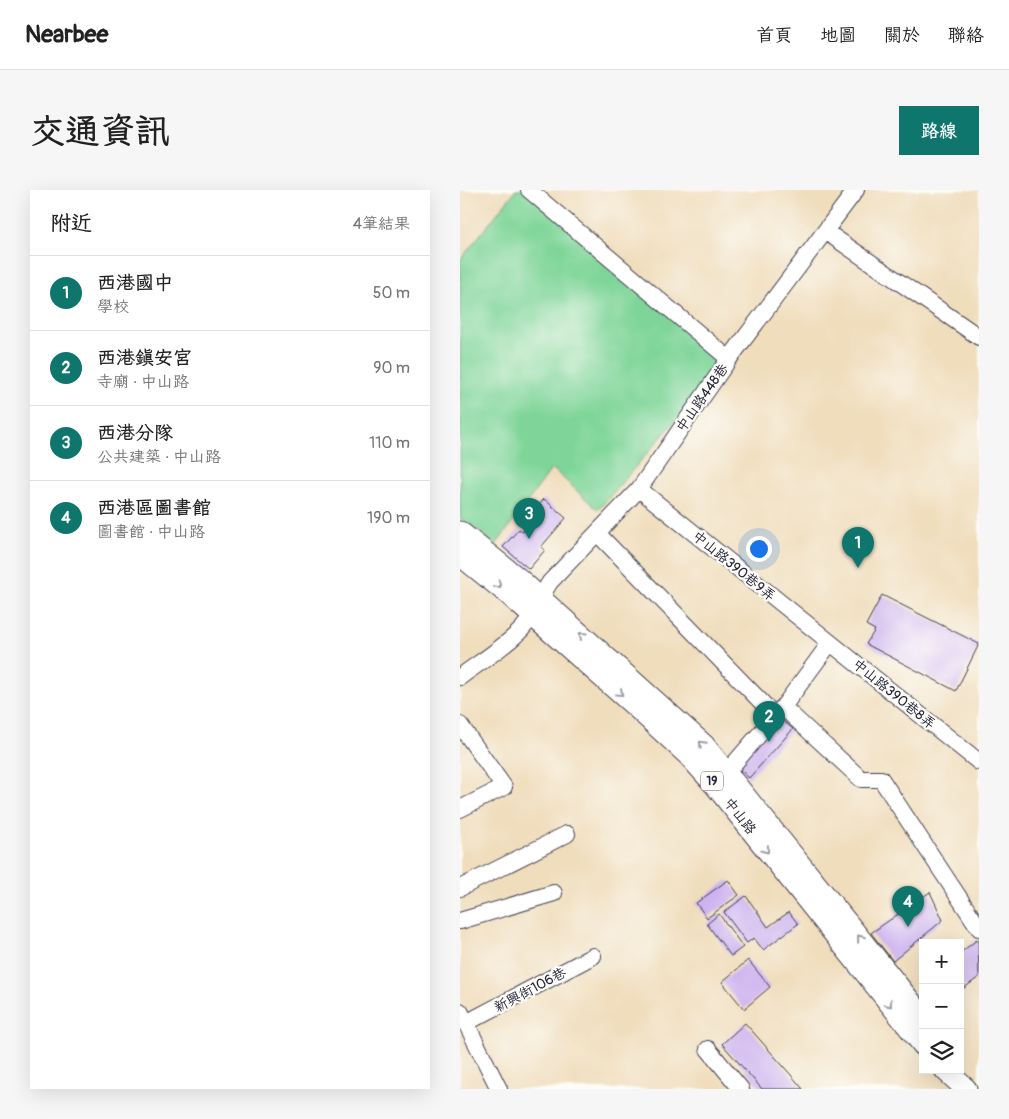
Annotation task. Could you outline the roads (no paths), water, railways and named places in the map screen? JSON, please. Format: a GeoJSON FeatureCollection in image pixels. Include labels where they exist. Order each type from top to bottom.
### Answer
{"type":"FeatureCollection","features":[{"type":"Feature","properties":{"kind":"main road","name":"中山路"},"geometry":{"type":"LineString","coordinates":[[460,532],[689,756],[721,779],[877,975],[919,1040]]}},
{"type":"Feature","properties":{"kind":"main road","name":"中山路"},"geometry":{"type":"LineString","coordinates":[[460,555],[536,606]]}},
{"type":"Feature","properties":{"kind":"main road","name":"中山路"},"geometry":{"type":"LineString","coordinates":[[877,975],[919,1013]]}},
{"type":"Feature","properties":{"kind":"main road"},"geometry":{"type":"LineString","coordinates":[[950,1074],[968,1089]]}},
{"type":"Feature","properties":{"kind":"main road"},"geometry":{"type":"LineString","coordinates":[[962,1074],[968,1089]]}},
{"type":"Feature","properties":{"kind":"main road"},"geometry":{"type":"LineString","coordinates":[[975,1089],[979,1081]]}},
{"type":"Feature","properties":{"kind":"street"},"geometry":{"type":"LineString","coordinates":[[530,190],[729,358]]}},
{"type":"Feature","properties":{"kind":"street","name":"中山路448巷"},"geometry":{"type":"LineString","coordinates":[[460,677],[522,629],[550,582],[638,489],[729,358],[856,190]]}},
{"type":"Feature","properties":{"kind":"street"},"geometry":{"type":"LineString","coordinates":[[825,231],[979,337]]}},
{"type":"Feature","properties":{"kind":"street","name":"中山路390巷9弄"},"geometry":{"type":"LineString","coordinates":[[638,489],[830,643]]}},
{"type":"Feature","properties":{"kind":"street"},"geometry":{"type":"LineString","coordinates":[[597,533],[779,712],[861,779],[881,779],[979,928]]}},
{"type":"Feature","properties":{"kind":"street"},"geometry":{"type":"LineString","coordinates":[[721,779],[779,712],[830,643]]}},
{"type":"Feature","properties":{"kind":"street","name":"中山路390巷8弄"},"geometry":{"type":"LineString","coordinates":[[830,643],[979,762]]}},
{"type":"Feature","properties":{"kind":"street"},"geometry":{"type":"LineString","coordinates":[[460,725],[504,787],[460,809]]}},
{"type":"Feature","properties":{"kind":"street"},"geometry":{"type":"LineString","coordinates":[[460,888],[567,834]]}},
{"type":"Feature","properties":{"kind":"street"},"geometry":{"type":"LineString","coordinates":[[460,921],[554,892]]}},
{"type":"Feature","properties":{"kind":"street","name":"新興街106巷"},"geometry":{"type":"LineString","coordinates":[[463,1017],[593,956]]}},
{"type":"Feature","properties":{"kind":"street"},"geometry":{"type":"LineString","coordinates":[[463,1017],[499,1089]]}},
{"type":"Feature","properties":{"kind":"street"},"geometry":{"type":"LineString","coordinates":[[708,1049],[741,1089]]}},
{"type":"Feature","properties":{"kind":"place","name":"西港分隊"},"geometry":{"type":"Point","coordinates":[529,539]}},
{"type":"Feature","properties":{"kind":"place","name":"西港國中"},"geometry":{"type":"Point","coordinates":[858,568]}},
{"type":"Feature","properties":{"kind":"place","name":"西港鎮安宮"},"geometry":{"type":"Point","coordinates":[769,742]}},
{"type":"Feature","properties":{"kind":"place","name":"西港區圖書館"},"geometry":{"type":"Point","coordinates":[908,927]}}]}
